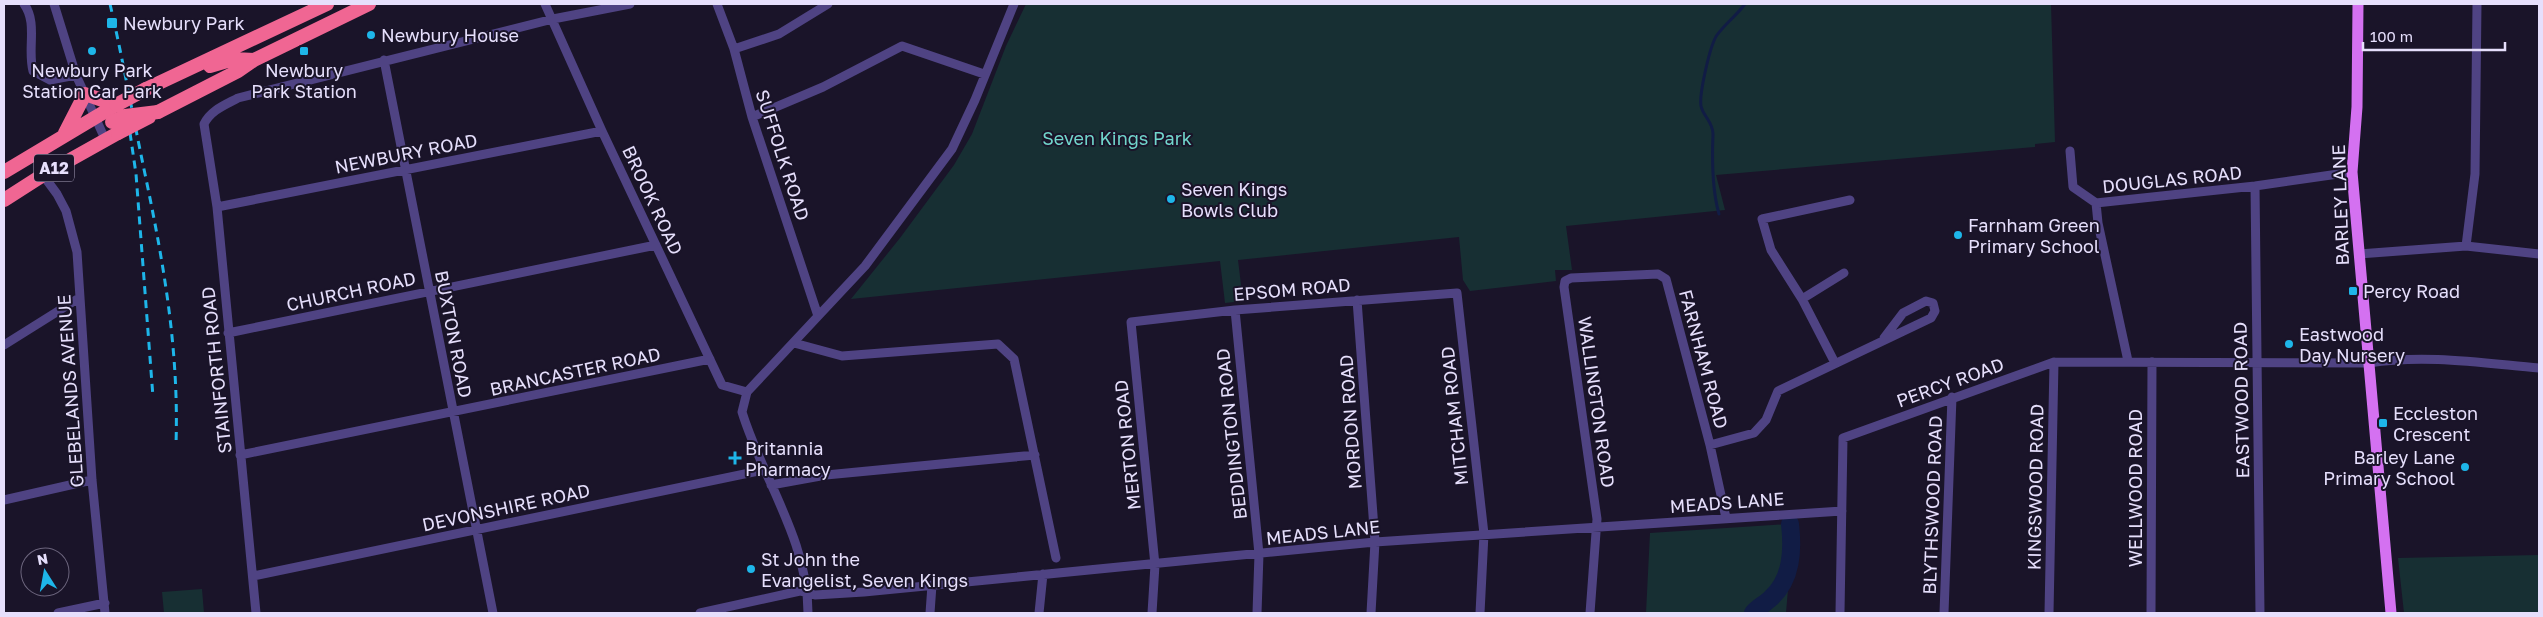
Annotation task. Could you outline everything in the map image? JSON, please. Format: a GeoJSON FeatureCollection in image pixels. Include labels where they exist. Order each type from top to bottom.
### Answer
{"type":"FeatureCollection","features":[{"type":"Feature","properties":{"kind":"highway","name":"A12"},"geometry":{"type":"LineString","coordinates":[[4,172],[146,89],[209,63],[327,4]]}},
{"type":"Feature","properties":{"kind":"highway","name":"A12"},"geometry":{"type":"LineString","coordinates":[[4,200],[105,139],[115,127],[158,112],[254,60],[370,4]]}},
{"type":"Feature","properties":{"kind":"highway"},"geometry":{"type":"LineString","coordinates":[[205,88],[204,76],[209,63],[234,59],[254,60]]}},
{"type":"Feature","properties":{"kind":"highway"},"geometry":{"type":"LineString","coordinates":[[63,136],[85,94],[116,105]]}},
{"type":"Feature","properties":{"kind":"highway"},"geometry":{"type":"LineString","coordinates":[[96,117],[115,127]]}},
{"type":"Feature","properties":{"kind":"main road","name":"BARLEY LANE"},"geometry":{"type":"LineString","coordinates":[[2358,4],[2357,107],[2352,172],[2391,613]]}},
{"type":"Feature","properties":{"kind":"street"},"geometry":{"type":"LineString","coordinates":[[24,4],[32,28],[29,57],[33,71],[50,80],[76,74]]}},
{"type":"Feature","properties":{"kind":"street"},"geometry":{"type":"LineString","coordinates":[[54,4],[76,74],[105,139]]}},
{"type":"Feature","properties":{"kind":"street","name":"BROOK ROAD"},"geometry":{"type":"LineString","coordinates":[[546,4],[602,131],[722,385],[747,392]]}},
{"type":"Feature","properties":{"kind":"street"},"geometry":{"type":"LineString","coordinates":[[384,60],[553,19],[630,4]]}},
{"type":"Feature","properties":{"kind":"street","name":"SUFFOLK ROAD"},"geometry":{"type":"LineString","coordinates":[[717,4],[734,49],[752,117],[818,316]]}},
{"type":"Feature","properties":{"kind":"street"},"geometry":{"type":"LineString","coordinates":[[734,49],[778,34],[828,4]]}},
{"type":"Feature","properties":{"kind":"street"},"geometry":{"type":"LineString","coordinates":[[808,613],[807,593],[796,542],[764,470],[742,412],[747,392],[864,266],[952,149],[975,100],[1014,4]]}},
{"type":"Feature","properties":{"kind":"street"},"geometry":{"type":"LineString","coordinates":[[2466,246],[2475,174],[2477,4]]}},
{"type":"Feature","properties":{"kind":"street"},"geometry":{"type":"LineString","coordinates":[[752,117],[823,87],[902,46],[984,74]]}},
{"type":"Feature","properties":{"kind":"street","name":"STAINFORTH ROAD"},"geometry":{"type":"LineString","coordinates":[[256,613],[254,576],[240,455],[217,207],[204,124],[210,115],[220,107],[238,98],[384,60]]}},
{"type":"Feature","properties":{"kind":"street","name":"BUXTON ROAD"},"geometry":{"type":"LineString","coordinates":[[384,60],[493,613]]}},
{"type":"Feature","properties":{"kind":"street","name":"NEWBURY ROAD"},"geometry":{"type":"LineString","coordinates":[[217,207],[602,131]]}},
{"type":"Feature","properties":{"kind":"street"},"geometry":{"type":"LineString","coordinates":[[2070,151],[2073,187],[2096,203]]}},
{"type":"Feature","properties":{"kind":"street","name":"DOUGLAS ROAD"},"geometry":{"type":"LineString","coordinates":[[2128,361],[2098,223],[2096,203],[2255,186],[2352,172]]}},
{"type":"Feature","properties":{"kind":"street","name":"GLEBELANDS AVENUE"},"geometry":{"type":"LineString","coordinates":[[43,175],[57,194],[70,227],[77,252],[92,480],[106,613]]}},
{"type":"Feature","properties":{"kind":"street","name":"EASTWOOD ROAD"},"geometry":{"type":"LineString","coordinates":[[2255,186],[2260,613]]}},
{"type":"Feature","properties":{"kind":"street"},"geometry":{"type":"LineString","coordinates":[[1835,363],[1802,299],[1770,250],[1762,219],[1850,200]]}},
{"type":"Feature","properties":{"kind":"street","name":"CHURCH ROAD"},"geometry":{"type":"LineString","coordinates":[[228,333],[656,245]]}},
{"type":"Feature","properties":{"kind":"street"},"geometry":{"type":"LineString","coordinates":[[2359,254],[2466,246],[2539,254]]}},
{"type":"Feature","properties":{"kind":"street"},"geometry":{"type":"LineString","coordinates":[[1802,299],[1844,273]]}},
{"type":"Feature","properties":{"kind":"street","name":"FARNHAM ROAD"},"geometry":{"type":"LineString","coordinates":[[1565,281],[1571,278],[1663,276],[1666,279],[1710,445],[1726,518]]}},
{"type":"Feature","properties":{"kind":"street","name":"WALLINGTON ROAD"},"geometry":{"type":"LineString","coordinates":[[1565,281],[1564,287],[1597,527],[1590,613]]}},
{"type":"Feature","properties":{"kind":"street","name":"EPSOM ROAD"},"geometry":{"type":"LineString","coordinates":[[1131,322],[1235,310],[1457,293]]}},
{"type":"Feature","properties":{"kind":"street","name":"MITCHAM ROAD"},"geometry":{"type":"LineString","coordinates":[[1457,293],[1484,534],[1480,613]]}},
{"type":"Feature","properties":{"kind":"street"},"geometry":{"type":"LineString","coordinates":[[4,345],[79,298]]}},
{"type":"Feature","properties":{"kind":"street","name":"MORDON ROAD"},"geometry":{"type":"LineString","coordinates":[[1357,300],[1374,542],[1371,613]]}},
{"type":"Feature","properties":{"kind":"street"},"geometry":{"type":"LineString","coordinates":[[1710,445],[1754,434],[1766,420],[1778,391],[1884,338],[1931,318],[1935,311],[1933,303],[1926,301],[1903,313],[1884,338]]}},
{"type":"Feature","properties":{"kind":"street","name":"BEDDINGTON ROAD"},"geometry":{"type":"LineString","coordinates":[[1235,310],[1259,554],[1257,613]]}},
{"type":"Feature","properties":{"kind":"street","name":"MERTON ROAD"},"geometry":{"type":"LineString","coordinates":[[1131,322],[1155,565],[1152,613]]}},
{"type":"Feature","properties":{"kind":"street"},"geometry":{"type":"LineString","coordinates":[[794,343],[842,356],[998,344],[1014,358],[1056,558]]}},
{"type":"Feature","properties":{"kind":"street"},"geometry":{"type":"LineString","coordinates":[[2368,363],[2400,358],[2426,358],[2539,368]]}},
{"type":"Feature","properties":{"kind":"street","name":"BRANCASTER ROAD"},"geometry":{"type":"LineString","coordinates":[[240,455],[710,359]]}},
{"type":"Feature","properties":{"kind":"street","name":"PERCY ROAD"},"geometry":{"type":"LineString","coordinates":[[1842,511],[1843,438],[1952,397],[2054,362],[2257,361],[2368,363]]}},
{"type":"Feature","properties":{"kind":"street","name":"KINGSWOOD ROAD"},"geometry":{"type":"LineString","coordinates":[[2049,613],[2054,362]]}},
{"type":"Feature","properties":{"kind":"street","name":"WELLWOOD ROAD"},"geometry":{"type":"LineString","coordinates":[[2151,613],[2152,362]]}},
{"type":"Feature","properties":{"kind":"street","name":"BLYTHSWOOD ROAD"},"geometry":{"type":"LineString","coordinates":[[1944,613],[1952,397]]}},
{"type":"Feature","properties":{"kind":"street"},"geometry":{"type":"LineString","coordinates":[[771,485],[826,476],[1035,455]]}},
{"type":"Feature","properties":{"kind":"street","name":"DEVONSHIRE ROAD"},"geometry":{"type":"LineString","coordinates":[[254,576],[764,470]]}},
{"type":"Feature","properties":{"kind":"street"},"geometry":{"type":"LineString","coordinates":[[4,500],[92,480]]}},
{"type":"Feature","properties":{"kind":"street"},"geometry":{"type":"LineString","coordinates":[[1840,613],[1842,511]]}},
{"type":"Feature","properties":{"kind":"street","name":"MEADS LANE"},"geometry":{"type":"LineString","coordinates":[[700,613],[800,592],[815,595],[932,585],[1155,565],[1374,542],[1842,511]]}},
{"type":"Feature","properties":{"kind":"street"},"geometry":{"type":"LineString","coordinates":[[1039,613],[1042,574]]}},
{"type":"Feature","properties":{"kind":"street"},"geometry":{"type":"LineString","coordinates":[[930,613],[932,585]]}},
{"type":"Feature","properties":{"kind":"street"},"geometry":{"type":"LineString","coordinates":[[58,613],[105,603]]}},
{"type":"Feature","properties":{"kind":"green space","name":"Seven Kings Park"},"geometry":{"type":"Polygon","coordinates":[[[1026,4],[2051,4],[2055,142],[2035,144],[2035,147],[1716,175],[1725,210],[1566,226],[1572,270],[1555,270],[1556,281],[1470,291],[1463,280],[1459,237],[1238,260],[1243,301],[1225,303],[1220,261],[851,299],[900,238],[954,165],[972,134],[1006,46],[1026,4]]]}},
{"type":"Feature","properties":{"kind":"green space"},"geometry":{"type":"Polygon","coordinates":[[[1788,524],[1789,577],[1786,613],[1646,613],[1650,533],[1788,524]]]}},
{"type":"Feature","properties":{"kind":"green space"},"geometry":{"type":"Polygon","coordinates":[[[2539,555],[2539,613],[2404,613],[2398,558],[2539,555]]]}},
{"type":"Feature","properties":{"kind":"green space"},"geometry":{"type":"Polygon","coordinates":[[[202,589],[204,613],[164,613],[162,592],[202,589]]]}},
{"type":"Feature","properties":{"kind":"waterway"},"geometry":{"type":"LineString","coordinates":[[1719,214],[1714,184],[1713,130],[1701,106],[1703,81],[1714,40],[1745,4]]}},
{"type":"Feature","properties":{"kind":"waterway"},"geometry":{"type":"LineString","coordinates":[[1753,613],[1778,590],[1787,573],[1791,554],[1790,524]]}},
{"type":"Feature","properties":{"kind":"railway"},"geometry":{"type":"LineString","coordinates":[[110,4],[152,208],[169,308],[175,375],[176,444]]}},
{"type":"Feature","properties":{"kind":"railway"},"geometry":{"type":"LineString","coordinates":[[128,119],[136,174],[153,397]]}},
{"type":"Feature","properties":{"kind":"place","name":"Newbury Park"},"geometry":{"type":"Point","coordinates":[112,23]}},
{"type":"Feature","properties":{"kind":"place","name":"Newbury House"},"geometry":{"type":"Point","coordinates":[371,35]}},
{"type":"Feature","properties":{"kind":"place","name":"Newbury Park Station Car Park"},"geometry":{"type":"Point","coordinates":[92,51]}},
{"type":"Feature","properties":{"kind":"place","name":"Newbury Park Station"},"geometry":{"type":"Point","coordinates":[304,51]}},
{"type":"Feature","properties":{"kind":"place","name":"Seven Kings Bowls Club"},"geometry":{"type":"Point","coordinates":[1171,199]}},
{"type":"Feature","properties":{"kind":"place","name":"Farnham Green Primary School"},"geometry":{"type":"Point","coordinates":[1958,235]}},
{"type":"Feature","properties":{"kind":"place","name":"Percy Road"},"geometry":{"type":"Point","coordinates":[2353,291]}},
{"type":"Feature","properties":{"kind":"place","name":"Eastwood Day Nursery"},"geometry":{"type":"Point","coordinates":[2289,344]}},
{"type":"Feature","properties":{"kind":"place","name":"Eccleston Crescent"},"geometry":{"type":"Point","coordinates":[2383,423]}},
{"type":"Feature","properties":{"kind":"place","name":"Britannia Pharmacy"},"geometry":{"type":"Point","coordinates":[735,458]}},
{"type":"Feature","properties":{"kind":"place","name":"Barley Lane Primary School"},"geometry":{"type":"Point","coordinates":[2465,467]}},
{"type":"Feature","properties":{"kind":"place","name":"St John the Evangelist, Seven Kings"},"geometry":{"type":"Point","coordinates":[751,569]}}]}
